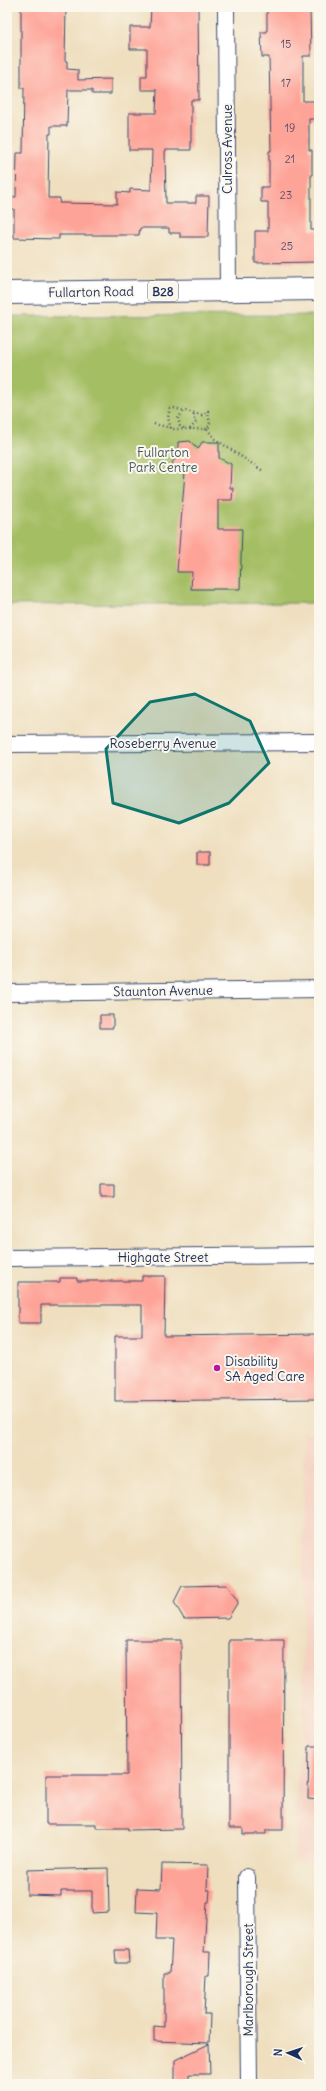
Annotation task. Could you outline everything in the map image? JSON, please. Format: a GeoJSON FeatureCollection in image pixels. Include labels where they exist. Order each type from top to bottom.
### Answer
{"type":"FeatureCollection","features":[{"type":"Feature","properties":{"kind":"main road","name":"Fullarton Road"},"geometry":{"type":"LineString","coordinates":[[7,293],[319,289]]}},
{"type":"Feature","properties":{"kind":"street","name":"Culross Avenue"},"geometry":{"type":"LineString","coordinates":[[226,7],[228,291]]}},
{"type":"Feature","properties":{"kind":"street","name":"Roseberry Avenue"},"geometry":{"type":"LineString","coordinates":[[7,744],[319,742]]}},
{"type":"Feature","properties":{"kind":"street","name":"Staunton Avenue"},"geometry":{"type":"LineString","coordinates":[[7,993],[319,989]]}},
{"type":"Feature","properties":{"kind":"street","name":"Highgate Street"},"geometry":{"type":"LineString","coordinates":[[7,1258],[319,1255]]}},
{"type":"Feature","properties":{"kind":"street","name":"Marlborough Street"},"geometry":{"type":"LineString","coordinates":[[247,1877],[249,2084]]}},
{"type":"Feature","properties":{"kind":"path"},"geometry":{"type":"LineString","coordinates":[[171,429],[168,418],[170,407],[202,415],[208,411],[210,421],[208,429],[215,439],[263,471]]}},
{"type":"Feature","properties":{"kind":"path"},"geometry":{"type":"LineString","coordinates":[[184,429],[180,426],[178,418],[185,411]]}},
{"type":"Feature","properties":{"kind":"path"},"geometry":{"type":"LineString","coordinates":[[190,429],[196,422],[192,412]]}},
{"type":"Feature","properties":{"kind":"path"},"geometry":{"type":"LineString","coordinates":[[154,424],[171,429],[208,429]]}},
{"type":"Feature","properties":{"kind":"highlighted area"},"geometry":{"type":"Polygon","coordinates":[[[195,694],[250,721],[269,763],[229,803],[179,823],[113,803],[106,749],[150,702],[195,694]]]}},
{"type":"Feature","properties":{"kind":"shaded area"},"geometry":{"type":"Polygon","coordinates":[[[304,1433],[319,1433],[319,1861],[295,1861],[297,1783],[303,1736],[304,1433]]]}},
{"type":"Feature","properties":{"kind":"green space","name":"Fullarton Park Centre"},"geometry":{"type":"Polygon","coordinates":[[[319,315],[319,603],[7,605],[7,316],[319,315]]]}},
{"type":"Feature","properties":{"kind":"building"},"geometry":{"type":"Polygon","coordinates":[[[21,7],[66,7],[65,61],[67,61],[67,69],[78,70],[78,80],[111,79],[111,94],[92,94],[92,90],[68,90],[67,126],[51,126],[51,134],[49,134],[48,198],[60,198],[59,203],[117,204],[117,192],[130,193],[130,189],[151,190],[152,150],[129,150],[129,113],[156,113],[157,90],[141,90],[141,76],[147,76],[147,49],[130,49],[130,27],[150,27],[151,7],[198,7],[199,100],[191,100],[191,150],[165,150],[166,203],[196,203],[196,196],[209,196],[208,237],[180,237],[180,233],[169,233],[169,228],[140,228],[139,235],[59,235],[59,239],[14,238],[14,209],[7,209],[7,197],[16,197],[17,153],[23,153],[24,88],[21,88],[21,7]]]}},
{"type":"Feature","properties":{"kind":"building"},"geometry":{"type":"Polygon","coordinates":[[[267,7],[310,7],[311,56],[303,56],[303,101],[319,101],[319,119],[309,119],[309,150],[312,150],[311,230],[319,230],[319,262],[255,263],[255,231],[268,231],[268,202],[261,202],[261,187],[269,187],[269,151],[271,151],[269,57],[262,57],[261,32],[267,32],[267,7]]]}},
{"type":"Feature","properties":{"kind":"building"},"geometry":{"type":"Polygon","coordinates":[[[190,441],[198,449],[202,442],[219,442],[219,458],[231,464],[230,488],[233,488],[232,500],[218,500],[218,529],[242,529],[240,589],[191,589],[192,572],[177,572],[185,472],[177,473],[172,463],[175,459],[173,450],[178,450],[178,442],[190,441]]]}},
{"type":"Feature","properties":{"kind":"building"},"geometry":{"type":"Polygon","coordinates":[[[197,852],[210,852],[210,865],[197,865],[197,852]]]}},
{"type":"Feature","properties":{"kind":"building"},"geometry":{"type":"Polygon","coordinates":[[[100,1015],[113,1015],[113,1028],[100,1028],[100,1015]]]}},
{"type":"Feature","properties":{"kind":"building"},"geometry":{"type":"Polygon","coordinates":[[[101,1184],[114,1184],[114,1197],[101,1197],[101,1184]]]}},
{"type":"Feature","properties":{"kind":"building","name":"Disability SA Aged Care"},"geometry":{"type":"Polygon","coordinates":[[[142,1276],[165,1276],[164,1336],[319,1334],[319,1399],[115,1401],[115,1336],[142,1336],[142,1305],[41,1305],[41,1323],[18,1323],[18,1282],[60,1282],[60,1278],[77,1278],[77,1281],[142,1281],[142,1276]]]}},
{"type":"Feature","properties":{"kind":"building"},"geometry":{"type":"Polygon","coordinates":[[[227,1585],[238,1602],[228,1618],[184,1619],[174,1602],[182,1586],[227,1585]]]}},
{"type":"Feature","properties":{"kind":"building"},"geometry":{"type":"Polygon","coordinates":[[[126,1640],[181,1640],[182,1829],[128,1830],[128,1828],[96,1828],[96,1824],[46,1824],[46,1775],[127,1775],[126,1640]]]}},
{"type":"Feature","properties":{"kind":"building"},"geometry":{"type":"Polygon","coordinates":[[[229,1640],[284,1640],[283,1830],[266,1830],[266,1834],[243,1834],[243,1828],[229,1828],[229,1640]]]}},
{"type":"Feature","properties":{"kind":"building"},"geometry":{"type":"Polygon","coordinates":[[[309,1746],[319,1746],[319,1800],[308,1799],[309,1746]]]}},
{"type":"Feature","properties":{"kind":"building"},"geometry":{"type":"Polygon","coordinates":[[[162,1864],[208,1865],[207,1890],[210,1890],[209,1902],[207,1902],[204,1952],[210,1952],[209,1976],[206,1976],[204,2014],[210,2014],[209,2043],[154,2041],[154,2026],[164,2027],[164,1973],[170,1973],[172,1940],[156,1940],[157,1913],[136,1912],[137,1888],[161,1889],[162,1864]]]}},
{"type":"Feature","properties":{"kind":"building"},"geometry":{"type":"Polygon","coordinates":[[[108,1868],[109,1912],[92,1913],[92,1891],[61,1891],[61,1896],[27,1895],[27,1870],[108,1868]]]}},
{"type":"Feature","properties":{"kind":"building"},"geometry":{"type":"Polygon","coordinates":[[[115,1950],[128,1950],[129,1963],[116,1963],[115,1950]]]}},
{"type":"Feature","properties":{"kind":"building"},"geometry":{"type":"Polygon","coordinates":[[[209,2044],[210,2074],[189,2074],[189,2084],[175,2084],[175,2060],[209,2044]]]}},
{"type":"Feature","properties":{"kind":"place","name":"Disability SA Aged Care"},"geometry":{"type":"Point","coordinates":[217,1368]}}]}
